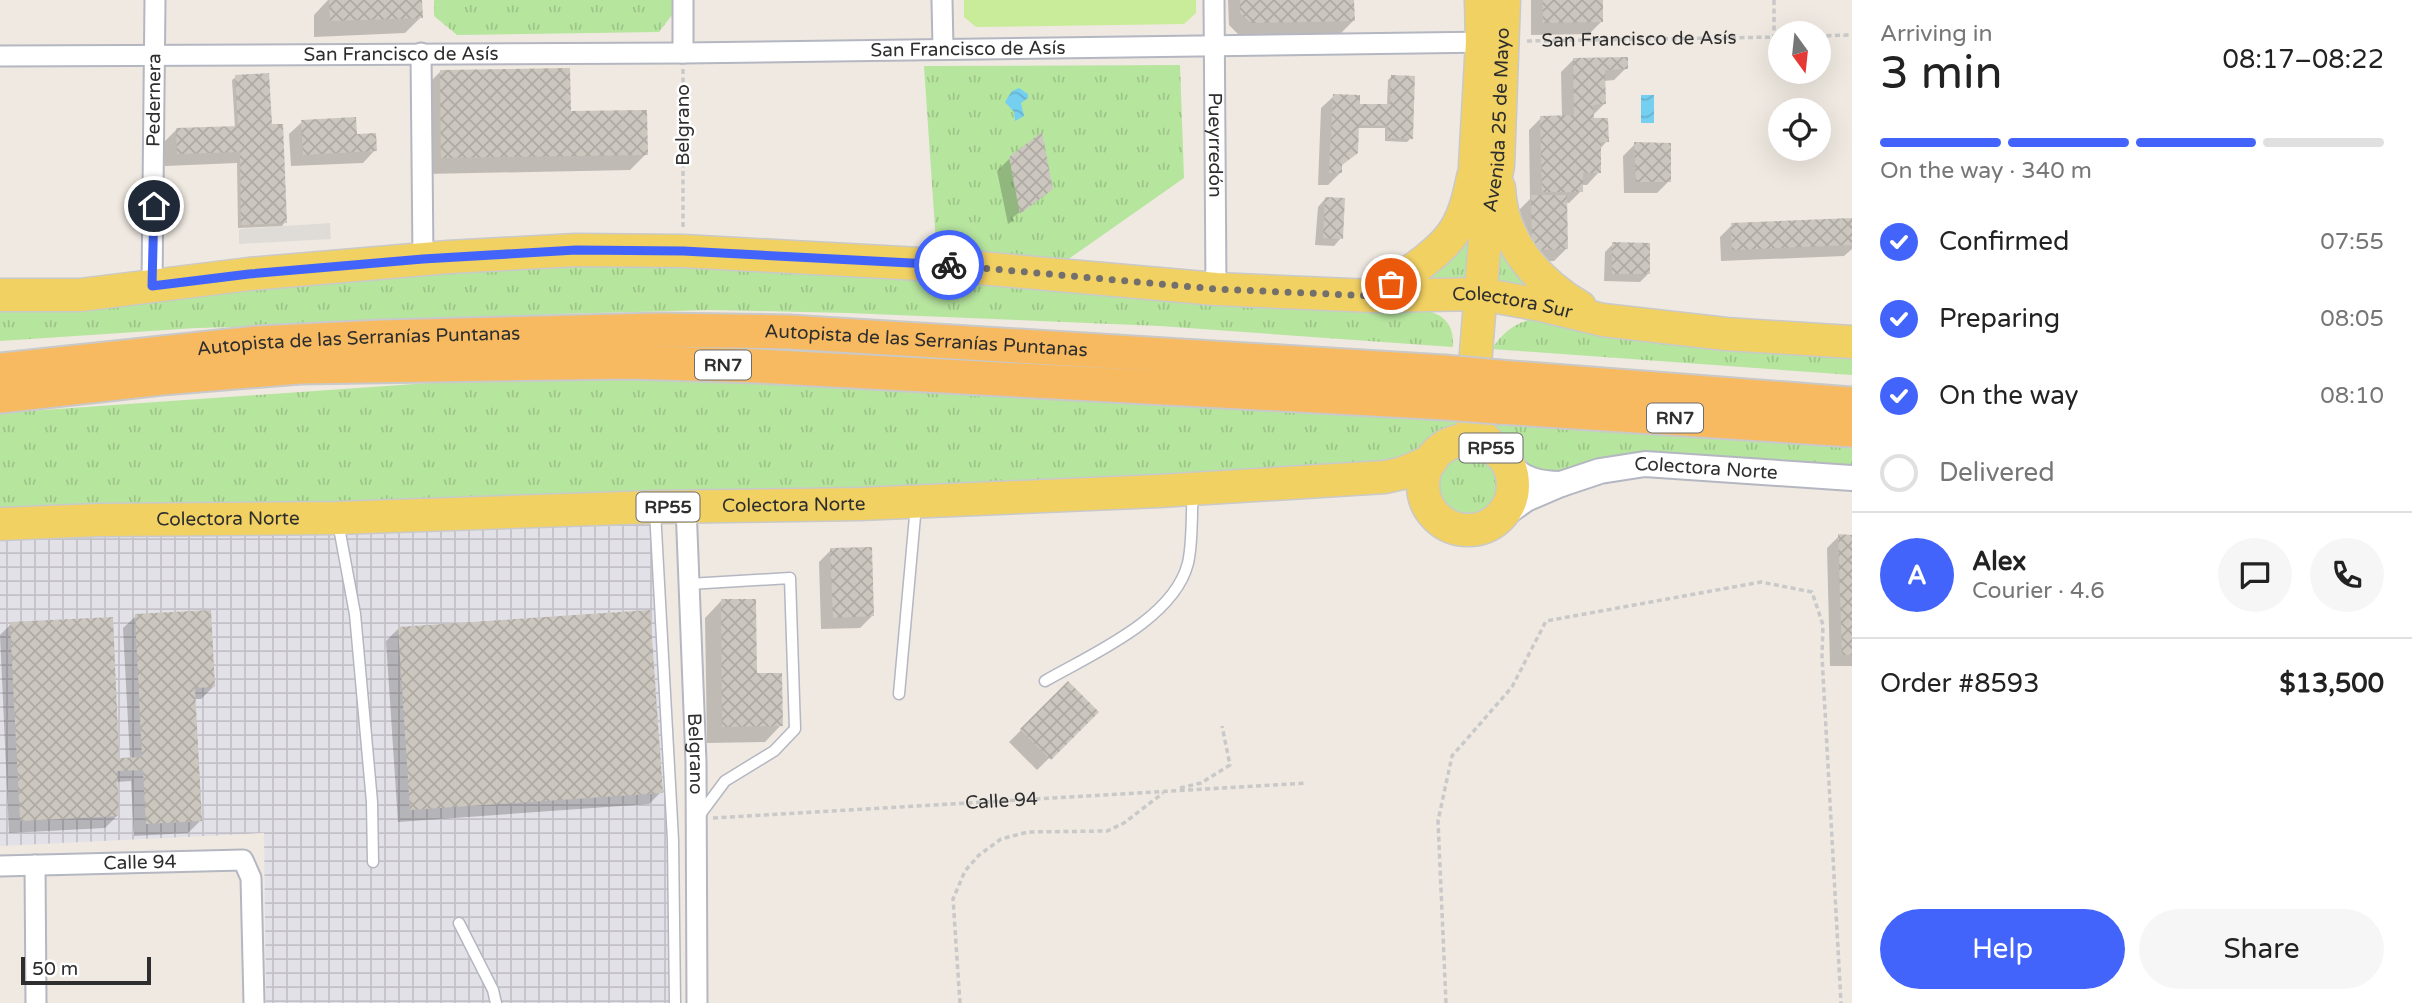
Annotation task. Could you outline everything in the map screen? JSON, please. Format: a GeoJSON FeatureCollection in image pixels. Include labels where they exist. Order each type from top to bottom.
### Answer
{"type":"FeatureCollection","features":[{"type":"Feature","properties":{"kind":"highway","name":"Autopista de las Serranías Puntanas"},"geometry":{"type":"LineString","coordinates":[[0,370],[192,349],[381,337],[659,330],[789,332],[1472,390],[1852,430]]}},
{"type":"Feature","properties":{"kind":"highway"},"geometry":{"type":"LineString","coordinates":[[0,346],[97,341],[381,337]]}},
{"type":"Feature","properties":{"kind":"highway","name":"Autopista de las Serranías Puntanas"},"geometry":{"type":"LineString","coordinates":[[0,396],[162,378],[300,367],[627,362],[1852,404]]}},
{"type":"Feature","properties":{"kind":"main road","name":"Avenida 25 de Mayo"},"geometry":{"type":"LineString","coordinates":[[1481,0],[1493,42]]}},
{"type":"Feature","properties":{"kind":"main road","name":"Avenida 25 de Mayo"},"geometry":{"type":"LineString","coordinates":[[1437,454],[1459,434],[1465,424],[1472,390],[1485,238],[1493,42],[1504,0]]}},
{"type":"Feature","properties":{"kind":"main road"},"geometry":{"type":"LineString","coordinates":[[1374,296],[1427,258],[1454,232],[1487,165]]}},
{"type":"Feature","properties":{"kind":"main road"},"geometry":{"type":"LineString","coordinates":[[1487,165],[1500,206],[1520,253],[1559,295],[1602,320]]}},
{"type":"Feature","properties":{"kind":"main road","name":"Colectora Sur"},"geometry":{"type":"LineString","coordinates":[[0,295],[80,295],[249,274],[423,259],[576,250],[683,251],[957,266],[1216,289],[1374,296],[1481,294],[1602,320],[1726,334],[1852,342]]}},
{"type":"Feature","properties":{"kind":"main road","name":"Avenida 25 de Mayo"},"geometry":{"type":"LineString","coordinates":[[1472,390],[1474,424],[1478,432],[1502,457]]}},
{"type":"Feature","properties":{"kind":"main road","name":"RP55"},"geometry":{"type":"LineString","coordinates":[[1459,441],[1474,441],[1488,445],[1502,457],[1513,478],[1513,493],[1499,518],[1488,526],[1474,530],[1458,530],[1444,524],[1425,500],[1423,485],[1425,470],[1437,454],[1459,441]]}},
{"type":"Feature","properties":{"kind":"main road","name":"Colectora Norte"},"geometry":{"type":"LineString","coordinates":[[0,524],[99,520],[337,518],[654,506],[917,501],[1194,488],[1385,477],[1403,474],[1437,454]]}},
{"type":"Feature","properties":{"kind":"main road","name":"Colectora Norte"},"geometry":{"type":"LineString","coordinates":[[1335,479],[1397,498],[1438,518]]}},
{"type":"Feature","properties":{"kind":"street","name":"Pedernera"},"geometry":{"type":"LineString","coordinates":[[152,286],[155,0]]}},
{"type":"Feature","properties":{"kind":"street"},"geometry":{"type":"LineString","coordinates":[[682,0],[683,53]]}},
{"type":"Feature","properties":{"kind":"street"},"geometry":{"type":"LineString","coordinates":[[942,0],[943,48]]}},
{"type":"Feature","properties":{"kind":"street","name":"Pueyrredón"},"geometry":{"type":"LineString","coordinates":[[1214,0],[1216,289]]}},
{"type":"Feature","properties":{"kind":"street","name":"San Francisco de Asís"},"geometry":{"type":"LineString","coordinates":[[0,56],[683,53],[1493,42]]}},
{"type":"Feature","properties":{"kind":"street"},"geometry":{"type":"LineString","coordinates":[[421,54],[423,259]]}},
{"type":"Feature","properties":{"kind":"street","name":"Colectora Norte"},"geometry":{"type":"LineString","coordinates":[[1502,457],[1525,477],[1539,484],[1561,484]]}},
{"type":"Feature","properties":{"kind":"street","name":"Colectora Norte"},"geometry":{"type":"LineString","coordinates":[[1499,518],[1527,499],[1561,484],[1601,471],[1645,464],[1852,478]]}},
{"type":"Feature","properties":{"kind":"street","name":"Belgrano"},"geometry":{"type":"LineString","coordinates":[[685,506],[696,762],[697,1003]]}},
{"type":"Feature","properties":{"kind":"street","name":"Calle 94"},"geometry":{"type":"LineString","coordinates":[[0,866],[243,860],[251,878],[254,1003]]}},
{"type":"Feature","properties":{"kind":"street"},"geometry":{"type":"LineString","coordinates":[[36,865],[36,1003]]}},
{"type":"Feature","properties":{"kind":"lane"},"geometry":{"type":"LineString","coordinates":[[1045,681],[1147,621],[1174,594],[1188,563],[1194,488]]}},
{"type":"Feature","properties":{"kind":"lane"},"geometry":{"type":"LineString","coordinates":[[899,694],[917,501]]}},
{"type":"Feature","properties":{"kind":"lane"},"geometry":{"type":"LineString","coordinates":[[654,506],[673,840],[675,1003]]}},
{"type":"Feature","properties":{"kind":"lane"},"geometry":{"type":"LineString","coordinates":[[337,518],[355,614],[372,802],[373,862]]}},
{"type":"Feature","properties":{"kind":"lane"},"geometry":{"type":"LineString","coordinates":[[689,584],[790,578],[795,729],[774,751],[725,780],[696,819]]}},
{"type":"Feature","properties":{"kind":"lane"},"geometry":{"type":"LineString","coordinates":[[459,923],[493,990],[496,1003]]}},
{"type":"Feature","properties":{"kind":"path"},"geometry":{"type":"LineString","coordinates":[[1774,0],[1776,21]]}},
{"type":"Feature","properties":{"kind":"path"},"geometry":{"type":"LineString","coordinates":[[1831,36],[1852,35]]}},
{"type":"Feature","properties":{"kind":"path","name":"San Francisco de Asís"},"geometry":{"type":"LineString","coordinates":[[1493,42],[1768,37]]}},
{"type":"Feature","properties":{"kind":"path","name":"Belgrano"},"geometry":{"type":"LineString","coordinates":[[683,53],[683,251]]}},
{"type":"Feature","properties":{"kind":"path"},"geometry":{"type":"LineString","coordinates":[[1446,1003],[1438,821],[1452,755],[1512,687],[1546,621],[1761,582],[1812,592],[1823,625],[1822,656],[1841,1003]]}},
{"type":"Feature","properties":{"kind":"path"},"geometry":{"type":"LineString","coordinates":[[960,1003],[953,898],[965,871],[979,855],[1001,839],[1028,832],[1107,831],[1124,823],[1161,793],[1201,783],[1230,765],[1222,726]]}},
{"type":"Feature","properties":{"kind":"path","name":"Calle 94"},"geometry":{"type":"LineString","coordinates":[[696,819],[1307,783]]}},
{"type":"Feature","properties":{"kind":"shaded area"},"geometry":{"type":"Polygon","coordinates":[[[330,223],[331,239],[239,244],[239,229],[330,223]]]}},
{"type":"Feature","properties":{"kind":"shaded area"},"geometry":{"type":"Polygon","coordinates":[[[660,521],[672,1003],[266,1003],[264,833],[0,846],[0,539],[660,521]]]}},
{"type":"Feature","properties":{"kind":"green space"},"geometry":{"type":"Polygon","coordinates":[[[434,0],[672,0],[672,15],[659,32],[457,35],[434,16],[434,0]]]}},
{"type":"Feature","properties":{"kind":"green space"},"geometry":{"type":"Polygon","coordinates":[[[964,0],[1196,0],[1196,13],[1184,24],[976,27],[964,17],[964,0]]]}},
{"type":"Feature","properties":{"kind":"green space"},"geometry":{"type":"Polygon","coordinates":[[[1180,65],[1184,178],[1060,265],[937,258],[924,66],[1180,65]]]}},
{"type":"Feature","properties":{"kind":"green space"},"geometry":{"type":"Polygon","coordinates":[[[1475,223],[1470,288],[1400,291],[1475,223]]]}},
{"type":"Feature","properties":{"kind":"green space"},"geometry":{"type":"Polygon","coordinates":[[[1493,229],[1544,294],[1495,289],[1493,229]]]}},
{"type":"Feature","properties":{"kind":"green space"},"geometry":{"type":"Polygon","coordinates":[[[611,264],[739,267],[1382,313],[1418,310],[1439,316],[1447,322],[1452,333],[1453,347],[1160,326],[711,310],[196,328],[0,341],[0,306],[146,300],[461,271],[611,264]]]}},
{"type":"Feature","properties":{"kind":"green space"},"geometry":{"type":"Polygon","coordinates":[[[1539,317],[1852,356],[1852,375],[1492,349],[1512,328],[1539,317]]]}},
{"type":"Feature","properties":{"kind":"green space"},"geometry":{"type":"Polygon","coordinates":[[[662,374],[1459,413],[1446,437],[1409,465],[714,496],[0,512],[0,413],[472,380],[662,374]]]}},
{"type":"Feature","properties":{"kind":"green space"},"geometry":{"type":"Polygon","coordinates":[[[1487,415],[1852,439],[1852,472],[1566,476],[1534,474],[1493,436],[1487,415]]]}},
{"type":"Feature","properties":{"kind":"green space"},"geometry":{"type":"Polygon","coordinates":[[[1468,451],[1488,457],[1498,467],[1504,487],[1498,507],[1488,517],[1468,523],[1448,517],[1438,507],[1432,487],[1438,467],[1448,457],[1468,451]]]}},
{"type":"Feature","properties":{"kind":"water"},"geometry":{"type":"Polygon","coordinates":[[[1019,88],[1028,94],[1028,98],[1021,103],[1024,116],[1015,121],[1014,112],[1005,102],[1012,91],[1019,88]]]}},
{"type":"Feature","properties":{"kind":"water"},"geometry":{"type":"Polygon","coordinates":[[[1641,95],[1654,95],[1654,123],[1641,123],[1641,95]]]}},
{"type":"Feature","properties":{"kind":"building"},"geometry":{"type":"Polygon","coordinates":[[[329,0],[422,0],[423,18],[330,21],[329,0]]]}},
{"type":"Feature","properties":{"kind":"building"},"geometry":{"type":"Polygon","coordinates":[[[1240,0],[1354,0],[1355,21],[1251,23],[1240,13],[1240,0]]]}},
{"type":"Feature","properties":{"kind":"building"},"geometry":{"type":"Polygon","coordinates":[[[1543,0],[1603,0],[1603,22],[1543,23],[1543,0]]]}},
{"type":"Feature","properties":{"kind":"building"},"geometry":{"type":"Polygon","coordinates":[[[1628,57],[1628,69],[1605,70],[1606,104],[1593,105],[1594,118],[1608,118],[1609,142],[1601,142],[1601,173],[1583,173],[1583,192],[1542,192],[1540,116],[1574,115],[1573,58],[1628,57]]]}},
{"type":"Feature","properties":{"kind":"building"},"geometry":{"type":"Polygon","coordinates":[[[570,68],[571,111],[647,110],[648,155],[441,158],[440,70],[570,68]]]}},
{"type":"Feature","properties":{"kind":"building"},"geometry":{"type":"Polygon","coordinates":[[[269,73],[272,124],[283,124],[287,223],[241,225],[240,152],[177,154],[176,128],[238,126],[235,75],[269,73]]]}},
{"type":"Feature","properties":{"kind":"building"},"geometry":{"type":"Polygon","coordinates":[[[1391,75],[1415,76],[1413,139],[1387,138],[1388,126],[1359,125],[1358,153],[1342,165],[1342,173],[1329,173],[1333,94],[1360,95],[1360,104],[1390,104],[1391,75]]]}},
{"type":"Feature","properties":{"kind":"building"},"geometry":{"type":"Polygon","coordinates":[[[356,117],[357,134],[376,133],[377,151],[303,155],[301,120],[356,117]]]}},
{"type":"Feature","properties":{"kind":"building"},"geometry":{"type":"Polygon","coordinates":[[[1042,132],[1053,189],[1020,214],[1009,157],[1042,132]]]}},
{"type":"Feature","properties":{"kind":"building"},"geometry":{"type":"Polygon","coordinates":[[[1634,142],[1671,143],[1671,182],[1636,182],[1634,142]]]}},
{"type":"Feature","properties":{"kind":"building"},"geometry":{"type":"Polygon","coordinates":[[[1531,195],[1567,195],[1568,249],[1532,250],[1531,195]]]}},
{"type":"Feature","properties":{"kind":"building"},"geometry":{"type":"Polygon","coordinates":[[[1325,197],[1345,198],[1343,239],[1323,238],[1325,197]]]}},
{"type":"Feature","properties":{"kind":"building"},"geometry":{"type":"Polygon","coordinates":[[[1852,218],[1852,245],[1732,250],[1731,223],[1852,218]]]}},
{"type":"Feature","properties":{"kind":"building"},"geometry":{"type":"Polygon","coordinates":[[[1612,242],[1650,243],[1650,274],[1612,274],[1612,242]]]}},
{"type":"Feature","properties":{"kind":"building"},"geometry":{"type":"Polygon","coordinates":[[[1838,534],[1852,535],[1852,655],[1842,655],[1838,534]]]}},
{"type":"Feature","properties":{"kind":"building"},"geometry":{"type":"Polygon","coordinates":[[[872,547],[874,616],[833,618],[830,548],[872,547]]]}},
{"type":"Feature","properties":{"kind":"building"},"geometry":{"type":"Polygon","coordinates":[[[721,599],[756,599],[757,673],[782,673],[783,726],[722,727],[721,599]]]}},
{"type":"Feature","properties":{"kind":"building"},"geometry":{"type":"Polygon","coordinates":[[[211,610],[215,687],[195,688],[202,821],[146,824],[143,770],[117,771],[119,816],[20,821],[10,622],[113,617],[119,758],[142,757],[135,614],[211,610]]]}},
{"type":"Feature","properties":{"kind":"building"},"geometry":{"type":"Polygon","coordinates":[[[650,610],[663,793],[410,810],[398,627],[650,610]]]}},
{"type":"Feature","properties":{"kind":"building"},"geometry":{"type":"Polygon","coordinates":[[[1068,681],[1099,712],[1051,760],[1020,729],[1068,681]]]}},
{"type":"Feature","properties":{"kind":"way so far"},"geometry":{"type":"LineString","coordinates":[[949,265],[1216,289],[1374,296],[1391,284]]}},
{"type":"Feature","properties":{"kind":"route"},"geometry":{"type":"LineString","coordinates":[[154,206],[152,286],[249,274],[423,259],[576,250],[683,251],[949,265]]}}]}
